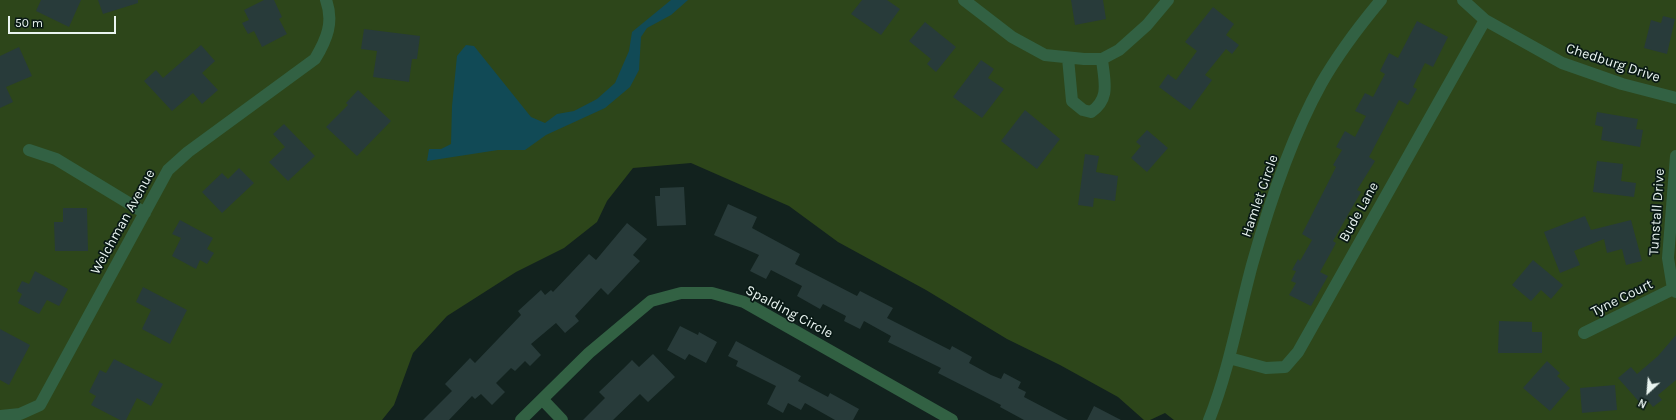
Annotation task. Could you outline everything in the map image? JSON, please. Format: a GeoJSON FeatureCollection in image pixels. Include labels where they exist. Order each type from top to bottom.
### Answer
{"type":"FeatureCollection","features":[{"type":"Feature","properties":{"kind":"street","name":"Welchman Avenue"},"geometry":{"type":"LineString","coordinates":[[0,416],[20,414],[40,405],[168,170],[188,152],[315,59],[326,41],[330,21],[326,0]]}},
{"type":"Feature","properties":{"kind":"street"},"geometry":{"type":"LineString","coordinates":[[964,0],[1012,37],[1045,56],[1102,59],[1124,45],[1146,25],[1168,0]]}},
{"type":"Feature","properties":{"kind":"street","name":"Hamlet Circle"},"geometry":{"type":"LineString","coordinates":[[1209,420],[1219,396],[1253,264],[1277,186],[1296,136],[1322,83],[1368,16],[1381,0]]}},
{"type":"Feature","properties":{"kind":"street","name":"Chedburg Drive"},"geometry":{"type":"LineString","coordinates":[[1462,0],[1485,20],[1562,64],[1622,84],[1676,98]]}},
{"type":"Feature","properties":{"kind":"street","name":"Bude Lane"},"geometry":{"type":"LineString","coordinates":[[1229,358],[1266,368],[1285,367],[1298,352],[1485,20]]}},
{"type":"Feature","properties":{"kind":"street"},"geometry":{"type":"LineString","coordinates":[[1068,58],[1072,101],[1083,110],[1091,112],[1100,106],[1105,96],[1102,59]]}},
{"type":"Feature","properties":{"kind":"street"},"geometry":{"type":"LineString","coordinates":[[29,150],[56,159],[145,213]]}},
{"type":"Feature","properties":{"kind":"street","name":"Tunstall Drive"},"geometry":{"type":"LineString","coordinates":[[1675,290],[1668,258],[1676,156]]}},
{"type":"Feature","properties":{"kind":"street","name":"Tyne Court"},"geometry":{"type":"LineString","coordinates":[[1584,333],[1675,290]]}},
{"type":"Feature","properties":{"kind":"street","name":"Spalding Circle"},"geometry":{"type":"LineString","coordinates":[[521,420],[589,353],[651,301],[682,293],[712,293],[744,302],[952,420]]}},
{"type":"Feature","properties":{"kind":"street"},"geometry":{"type":"LineString","coordinates":[[543,400],[562,420]]}},
{"type":"Feature","properties":{"kind":"green space"},"geometry":{"type":"Polygon","coordinates":[[[0,0],[1676,0],[1676,420],[1174,420],[1165,413],[1150,420],[1144,420],[1118,397],[1060,365],[1007,339],[926,290],[838,242],[789,206],[691,163],[633,168],[607,201],[597,222],[564,248],[516,272],[447,316],[413,353],[394,405],[382,420],[0,420],[0,0]]]}},
{"type":"Feature","properties":{"kind":"water"},"geometry":{"type":"Polygon","coordinates":[[[671,0],[688,0],[671,15],[647,28],[641,37],[639,70],[630,87],[605,108],[546,135],[525,150],[498,150],[427,161],[429,149],[441,149],[451,144],[452,106],[457,56],[466,45],[474,46],[531,117],[545,123],[557,114],[574,111],[597,99],[615,83],[629,51],[632,32],[671,0]]]}},
{"type":"Feature","properties":{"kind":"building"},"geometry":{"type":"Polygon","coordinates":[[[41,0],[81,0],[69,27],[36,11],[41,0]]]}},
{"type":"Feature","properties":{"kind":"building"},"geometry":{"type":"Polygon","coordinates":[[[98,0],[138,0],[138,3],[103,14],[98,0]]]}},
{"type":"Feature","properties":{"kind":"building"},"geometry":{"type":"Polygon","coordinates":[[[264,0],[274,0],[282,17],[279,19],[287,34],[262,47],[254,31],[248,34],[242,23],[249,20],[244,10],[264,0]]]}},
{"type":"Feature","properties":{"kind":"building"},"geometry":{"type":"Polygon","coordinates":[[[862,0],[887,0],[900,9],[881,35],[851,14],[862,0]]]}},
{"type":"Feature","properties":{"kind":"building"},"geometry":{"type":"Polygon","coordinates":[[[1071,0],[1103,0],[1106,19],[1075,25],[1071,0]]]}},
{"type":"Feature","properties":{"kind":"building"},"geometry":{"type":"Polygon","coordinates":[[[1213,7],[1234,24],[1226,35],[1239,45],[1232,54],[1226,49],[1205,75],[1212,80],[1190,110],[1159,87],[1168,74],[1176,80],[1197,51],[1185,42],[1213,7]]]}},
{"type":"Feature","properties":{"kind":"building"},"geometry":{"type":"Polygon","coordinates":[[[1663,16],[1675,19],[1667,54],[1644,48],[1651,20],[1661,23],[1663,16]]]}},
{"type":"Feature","properties":{"kind":"building"},"geometry":{"type":"Polygon","coordinates":[[[1417,21],[1448,37],[1433,67],[1425,63],[1413,87],[1417,89],[1408,105],[1399,100],[1369,157],[1375,161],[1357,190],[1361,192],[1333,241],[1336,243],[1320,272],[1328,276],[1311,306],[1289,295],[1296,283],[1291,281],[1296,271],[1292,270],[1298,259],[1300,261],[1312,240],[1302,234],[1336,167],[1333,165],[1342,150],[1336,147],[1345,131],[1355,137],[1366,116],[1355,111],[1365,93],[1373,97],[1385,74],[1380,71],[1389,53],[1398,58],[1417,21]]]}},
{"type":"Feature","properties":{"kind":"building"},"geometry":{"type":"Polygon","coordinates":[[[925,22],[956,47],[936,72],[927,64],[931,59],[909,41],[925,22]]]}},
{"type":"Feature","properties":{"kind":"building"},"geometry":{"type":"Polygon","coordinates":[[[364,29],[420,36],[417,59],[412,59],[409,82],[373,77],[377,51],[361,49],[364,29]]]}},
{"type":"Feature","properties":{"kind":"building"},"geometry":{"type":"Polygon","coordinates":[[[201,45],[215,61],[202,73],[218,90],[202,104],[193,93],[172,111],[144,81],[156,70],[163,78],[201,45]]]}},
{"type":"Feature","properties":{"kind":"building"},"geometry":{"type":"Polygon","coordinates":[[[19,47],[32,76],[6,87],[13,102],[0,108],[0,56],[19,47]]]}},
{"type":"Feature","properties":{"kind":"building"},"geometry":{"type":"Polygon","coordinates":[[[981,60],[994,69],[988,78],[1004,89],[982,118],[953,97],[981,60]]]}},
{"type":"Feature","properties":{"kind":"building"},"geometry":{"type":"Polygon","coordinates":[[[358,90],[391,121],[357,156],[326,127],[348,105],[346,103],[358,90]]]}},
{"type":"Feature","properties":{"kind":"building"},"geometry":{"type":"Polygon","coordinates":[[[1025,110],[1060,139],[1037,169],[1001,141],[1025,110]]]}},
{"type":"Feature","properties":{"kind":"building"},"geometry":{"type":"Polygon","coordinates":[[[1597,112],[1638,119],[1636,129],[1643,130],[1640,147],[1601,140],[1603,127],[1595,125],[1597,112]]]}},
{"type":"Feature","properties":{"kind":"building"},"geometry":{"type":"Polygon","coordinates":[[[284,124],[315,156],[288,181],[269,162],[285,147],[273,134],[284,124]]]}},
{"type":"Feature","properties":{"kind":"building"},"geometry":{"type":"Polygon","coordinates":[[[1147,130],[1168,148],[1147,172],[1131,158],[1141,146],[1136,142],[1147,130]]]}},
{"type":"Feature","properties":{"kind":"building"},"geometry":{"type":"Polygon","coordinates":[[[1085,154],[1099,156],[1096,172],[1118,176],[1115,201],[1094,198],[1093,207],[1078,205],[1085,154]]]}},
{"type":"Feature","properties":{"kind":"building"},"geometry":{"type":"Polygon","coordinates":[[[1597,161],[1623,164],[1621,181],[1636,183],[1634,197],[1593,192],[1597,161]]]}},
{"type":"Feature","properties":{"kind":"building"},"geometry":{"type":"Polygon","coordinates":[[[239,168],[254,183],[222,213],[202,192],[222,173],[228,179],[239,168]]]}},
{"type":"Feature","properties":{"kind":"building"},"geometry":{"type":"Polygon","coordinates":[[[684,187],[686,225],[657,226],[655,196],[660,196],[660,188],[684,187]]]}},
{"type":"Feature","properties":{"kind":"building"},"geometry":{"type":"Polygon","coordinates":[[[728,204],[757,217],[752,228],[800,254],[795,264],[857,296],[860,291],[893,308],[887,318],[950,350],[952,346],[972,357],[969,363],[991,375],[1001,379],[1004,373],[1021,382],[1018,388],[1026,392],[1024,397],[1068,420],[1024,420],[1000,407],[1001,405],[938,373],[941,368],[888,342],[891,336],[864,321],[860,329],[844,321],[846,316],[823,304],[820,309],[797,296],[802,286],[771,270],[766,279],[750,271],[759,255],[714,235],[728,204]]]}},
{"type":"Feature","properties":{"kind":"building"},"geometry":{"type":"Polygon","coordinates":[[[63,208],[87,208],[88,251],[55,251],[54,222],[63,222],[63,208]]]}},
{"type":"Feature","properties":{"kind":"building"},"geometry":{"type":"Polygon","coordinates":[[[1585,216],[1591,230],[1631,220],[1642,261],[1626,265],[1622,249],[1607,253],[1604,239],[1574,251],[1580,265],[1560,273],[1544,232],[1585,216]]]}},
{"type":"Feature","properties":{"kind":"building"},"geometry":{"type":"Polygon","coordinates":[[[180,220],[213,238],[207,249],[214,253],[207,264],[200,260],[196,269],[172,256],[181,238],[172,234],[180,220]]]}},
{"type":"Feature","properties":{"kind":"building"},"geometry":{"type":"Polygon","coordinates":[[[627,223],[647,239],[633,255],[640,261],[608,295],[601,288],[575,316],[579,321],[565,333],[556,323],[531,344],[541,355],[530,366],[525,361],[515,371],[511,368],[496,383],[505,392],[492,405],[481,394],[475,399],[472,396],[449,420],[423,420],[452,391],[445,384],[470,358],[475,363],[521,315],[518,311],[541,290],[545,295],[551,290],[553,292],[589,254],[596,260],[627,223]]]}},
{"type":"Feature","properties":{"kind":"building"},"geometry":{"type":"Polygon","coordinates":[[[1533,260],[1563,285],[1551,299],[1541,290],[1531,301],[1512,285],[1533,260]]]}},
{"type":"Feature","properties":{"kind":"building"},"geometry":{"type":"Polygon","coordinates":[[[35,271],[68,289],[59,306],[47,300],[39,314],[18,303],[22,294],[17,291],[22,281],[29,284],[35,271]]]}},
{"type":"Feature","properties":{"kind":"building"},"geometry":{"type":"Polygon","coordinates":[[[143,287],[187,310],[170,344],[142,329],[151,310],[136,302],[143,287]]]}},
{"type":"Feature","properties":{"kind":"building"},"geometry":{"type":"Polygon","coordinates":[[[1499,321],[1532,322],[1532,332],[1542,332],[1542,353],[1498,353],[1499,321]]]}},
{"type":"Feature","properties":{"kind":"building"},"geometry":{"type":"Polygon","coordinates":[[[680,326],[698,335],[699,332],[717,342],[706,363],[689,354],[685,360],[667,350],[680,326]]]}},
{"type":"Feature","properties":{"kind":"building"},"geometry":{"type":"Polygon","coordinates":[[[0,329],[30,345],[9,385],[0,380],[0,329]]]}},
{"type":"Feature","properties":{"kind":"building"},"geometry":{"type":"Polygon","coordinates":[[[1676,335],[1676,380],[1658,395],[1662,400],[1653,407],[1647,400],[1642,405],[1618,378],[1631,367],[1637,374],[1658,356],[1676,335]]]}},
{"type":"Feature","properties":{"kind":"building"},"geometry":{"type":"Polygon","coordinates":[[[736,341],[801,376],[798,381],[828,397],[830,393],[859,409],[853,420],[835,420],[805,403],[801,410],[788,403],[783,413],[767,404],[776,386],[736,366],[738,361],[728,356],[736,341]]]}},
{"type":"Feature","properties":{"kind":"building"},"geometry":{"type":"Polygon","coordinates":[[[653,354],[675,377],[648,402],[640,394],[613,420],[583,420],[605,398],[599,392],[632,360],[639,367],[653,354]]]}},
{"type":"Feature","properties":{"kind":"building"},"geometry":{"type":"Polygon","coordinates":[[[114,359],[163,384],[151,406],[137,398],[126,420],[120,420],[91,405],[96,396],[89,392],[100,370],[106,373],[114,359]]]}},
{"type":"Feature","properties":{"kind":"building"},"geometry":{"type":"Polygon","coordinates":[[[1547,361],[1560,373],[1557,376],[1570,388],[1550,411],[1523,388],[1547,361]]]}},
{"type":"Feature","properties":{"kind":"building"},"geometry":{"type":"Polygon","coordinates":[[[1615,385],[1617,410],[1582,413],[1580,388],[1615,385]]]}},
{"type":"Feature","properties":{"kind":"building"},"geometry":{"type":"Polygon","coordinates":[[[1094,406],[1121,420],[1087,420],[1094,406]]]}}]}
